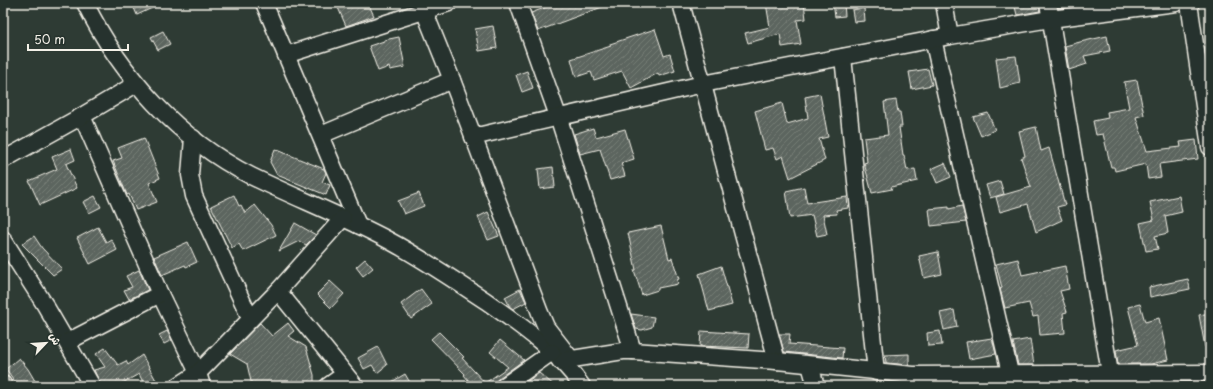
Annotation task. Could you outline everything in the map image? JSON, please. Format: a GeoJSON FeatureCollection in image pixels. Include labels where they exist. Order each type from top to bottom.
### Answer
{"type":"FeatureCollection","features":[{"type":"Feature","properties":{"kind":"street"},"geometry":{"type":"LineString","coordinates":[[85,3],[107,43],[136,84],[161,111],[193,138],[220,158],[250,175],[389,241],[465,287],[512,319],[561,357]]}},
{"type":"Feature","properties":{"kind":"street"},"geometry":{"type":"LineString","coordinates":[[264,3],[358,225]]}},
{"type":"Feature","properties":{"kind":"street"},"geometry":{"type":"LineString","coordinates":[[286,55],[423,7],[449,3]]}},
{"type":"Feature","properties":{"kind":"street"},"geometry":{"type":"LineString","coordinates":[[518,3],[558,116],[633,351]]}},
{"type":"Feature","properties":{"kind":"street"},"geometry":{"type":"LineString","coordinates":[[681,3],[777,361]]}},
{"type":"Feature","properties":{"kind":"street"},"geometry":{"type":"LineString","coordinates":[[944,3],[950,36]]}},
{"type":"Feature","properties":{"kind":"street"},"geometry":{"type":"LineString","coordinates":[[1048,3],[1104,378]]}},
{"type":"Feature","properties":{"kind":"street"},"geometry":{"type":"LineString","coordinates":[[473,137],[558,116],[703,84],[933,39],[1050,19],[1176,3]]}},
{"type":"Feature","properties":{"kind":"street"},"geometry":{"type":"LineString","coordinates":[[1190,3],[1208,118],[1210,148]]}},
{"type":"Feature","properties":{"kind":"street"},"geometry":{"type":"LineString","coordinates":[[423,7],[540,313],[561,357],[582,386]]}},
{"type":"Feature","properties":{"kind":"street"},"geometry":{"type":"LineString","coordinates":[[933,39],[1010,373]]}},
{"type":"Feature","properties":{"kind":"street"},"geometry":{"type":"LineString","coordinates":[[843,57],[876,372]]}},
{"type":"Feature","properties":{"kind":"street"},"geometry":{"type":"LineString","coordinates":[[321,135],[452,80]]}},
{"type":"Feature","properties":{"kind":"street"},"geometry":{"type":"LineString","coordinates":[[3,160],[136,84]]}},
{"type":"Feature","properties":{"kind":"street"},"geometry":{"type":"LineString","coordinates":[[82,116],[160,294],[200,380]]}},
{"type":"Feature","properties":{"kind":"street"},"geometry":{"type":"LineString","coordinates":[[193,138],[190,175],[194,196],[250,318]]}},
{"type":"Feature","properties":{"kind":"street"},"geometry":{"type":"LineString","coordinates":[[178,386],[200,380],[250,318],[278,291],[343,218]]}},
{"type":"Feature","properties":{"kind":"street"},"geometry":{"type":"LineString","coordinates":[[3,239],[45,305],[92,386]]}},
{"type":"Feature","properties":{"kind":"street"},"geometry":{"type":"LineString","coordinates":[[278,291],[350,380],[328,386]]}},
{"type":"Feature","properties":{"kind":"street"},"geometry":{"type":"LineString","coordinates":[[67,342],[160,294]]}},
{"type":"Feature","properties":{"kind":"street"},"geometry":{"type":"LineString","coordinates":[[504,386],[561,357],[623,351],[777,361],[947,380],[1010,373],[1057,380],[1207,377]]}},
{"type":"Feature","properties":{"kind":"street"},"geometry":{"type":"LineString","coordinates":[[810,365],[816,386]]}},
{"type":"Feature","properties":{"kind":"building"},"geometry":{"type":"Polygon","coordinates":[[[132,3],[163,3],[137,15],[132,3]]]}},
{"type":"Feature","properties":{"kind":"building"},"geometry":{"type":"Polygon","coordinates":[[[336,3],[368,3],[374,16],[346,26],[336,3]]]}},
{"type":"Feature","properties":{"kind":"building"},"geometry":{"type":"Polygon","coordinates":[[[546,3],[610,4],[538,31],[531,13],[547,7],[546,3]]]}},
{"type":"Feature","properties":{"kind":"building"},"geometry":{"type":"Polygon","coordinates":[[[766,3],[804,3],[806,19],[797,20],[801,44],[782,47],[780,34],[748,43],[745,33],[770,27],[766,3]]]}},
{"type":"Feature","properties":{"kind":"building"},"geometry":{"type":"Polygon","coordinates":[[[833,3],[844,3],[845,16],[835,17],[833,3]]]}},
{"type":"Feature","properties":{"kind":"building"},"geometry":{"type":"Polygon","coordinates":[[[1014,3],[1039,3],[1040,11],[1017,15],[1014,3]]]}},
{"type":"Feature","properties":{"kind":"building"},"geometry":{"type":"Polygon","coordinates":[[[1058,3],[1100,3],[1059,8],[1058,3]]]}},
{"type":"Feature","properties":{"kind":"building"},"geometry":{"type":"Polygon","coordinates":[[[864,8],[865,21],[854,22],[852,10],[864,8]]]}},
{"type":"Feature","properties":{"kind":"building"},"geometry":{"type":"Polygon","coordinates":[[[493,26],[497,48],[479,51],[475,29],[493,26]]]}},
{"type":"Feature","properties":{"kind":"building"},"geometry":{"type":"Polygon","coordinates":[[[655,29],[664,56],[670,54],[675,71],[659,76],[658,73],[631,88],[622,71],[594,80],[591,72],[576,77],[571,59],[611,46],[610,44],[655,29]]]}},
{"type":"Feature","properties":{"kind":"building"},"geometry":{"type":"Polygon","coordinates":[[[163,31],[170,44],[158,50],[151,37],[163,31]]]}},
{"type":"Feature","properties":{"kind":"building"},"geometry":{"type":"Polygon","coordinates":[[[1107,36],[1110,51],[1084,56],[1087,64],[1069,70],[1065,46],[1107,36]]]}},
{"type":"Feature","properties":{"kind":"building"},"geometry":{"type":"Polygon","coordinates":[[[399,37],[405,67],[390,70],[389,67],[378,71],[369,46],[384,40],[399,37]]]}},
{"type":"Feature","properties":{"kind":"building"},"geometry":{"type":"Polygon","coordinates":[[[1016,56],[1020,83],[1000,88],[996,58],[1016,56]]]}},
{"type":"Feature","properties":{"kind":"building"},"geometry":{"type":"Polygon","coordinates":[[[928,69],[932,85],[912,89],[909,72],[928,69]]]}},
{"type":"Feature","properties":{"kind":"building"},"geometry":{"type":"Polygon","coordinates":[[[527,71],[533,88],[522,92],[516,75],[527,71]]]}},
{"type":"Feature","properties":{"kind":"building"},"geometry":{"type":"Polygon","coordinates":[[[1137,80],[1144,115],[1136,117],[1147,151],[1181,147],[1180,142],[1196,140],[1198,159],[1159,164],[1161,177],[1148,179],[1146,164],[1115,171],[1114,167],[1111,167],[1103,134],[1096,135],[1093,121],[1108,118],[1107,112],[1129,108],[1124,82],[1137,80]]]}},
{"type":"Feature","properties":{"kind":"building"},"geometry":{"type":"Polygon","coordinates":[[[820,94],[828,137],[819,139],[825,160],[790,178],[783,156],[777,159],[773,148],[765,150],[755,111],[782,103],[787,124],[808,118],[805,97],[820,94]]]}},
{"type":"Feature","properties":{"kind":"building"},"geometry":{"type":"Polygon","coordinates":[[[896,100],[898,112],[900,112],[902,127],[899,127],[903,155],[907,170],[915,169],[917,181],[891,187],[892,189],[872,193],[864,163],[867,162],[864,138],[888,135],[884,102],[896,100]]]}},
{"type":"Feature","properties":{"kind":"building"},"geometry":{"type":"Polygon","coordinates":[[[988,113],[995,130],[981,136],[973,117],[988,113]]]}},
{"type":"Feature","properties":{"kind":"building"},"geometry":{"type":"Polygon","coordinates":[[[1036,127],[1041,151],[1049,148],[1065,205],[1057,207],[1062,220],[1036,232],[1028,204],[1000,212],[996,197],[1031,187],[1021,158],[1025,156],[1019,131],[1036,127]]]}},
{"type":"Feature","properties":{"kind":"building"},"geometry":{"type":"Polygon","coordinates":[[[593,128],[596,137],[625,129],[634,159],[621,163],[625,176],[610,180],[600,149],[580,154],[574,134],[593,128]]]}},
{"type":"Feature","properties":{"kind":"building"},"geometry":{"type":"Polygon","coordinates":[[[144,138],[160,178],[149,183],[157,202],[136,210],[129,194],[127,195],[113,161],[122,158],[118,148],[144,138]]]}},
{"type":"Feature","properties":{"kind":"building"},"geometry":{"type":"Polygon","coordinates":[[[71,149],[75,160],[66,164],[77,188],[40,205],[29,181],[57,169],[52,157],[71,149]]]}},
{"type":"Feature","properties":{"kind":"building"},"geometry":{"type":"Polygon","coordinates":[[[275,149],[324,169],[326,173],[322,182],[330,185],[326,195],[277,175],[270,162],[275,149]]]}},
{"type":"Feature","properties":{"kind":"building"},"geometry":{"type":"Polygon","coordinates":[[[945,163],[951,177],[937,183],[931,169],[945,163]]]}},
{"type":"Feature","properties":{"kind":"building"},"geometry":{"type":"Polygon","coordinates":[[[553,167],[555,187],[540,189],[538,169],[553,167]]]}},
{"type":"Feature","properties":{"kind":"building"},"geometry":{"type":"Polygon","coordinates":[[[1000,181],[1004,194],[990,198],[986,185],[1000,181]]]}},
{"type":"Feature","properties":{"kind":"building"},"geometry":{"type":"Polygon","coordinates":[[[804,187],[807,203],[847,197],[848,208],[836,210],[837,214],[823,215],[827,234],[817,236],[812,215],[790,218],[786,191],[804,187]]]}},
{"type":"Feature","properties":{"kind":"building"},"geometry":{"type":"Polygon","coordinates":[[[419,193],[424,206],[404,214],[398,201],[419,193]]]}},
{"type":"Feature","properties":{"kind":"building"},"geometry":{"type":"Polygon","coordinates":[[[234,195],[239,206],[241,205],[245,213],[255,205],[271,225],[276,235],[243,251],[239,244],[232,248],[211,206],[234,195]]]}},
{"type":"Feature","properties":{"kind":"building"},"geometry":{"type":"Polygon","coordinates":[[[95,196],[101,207],[89,213],[83,202],[95,196]]]}},
{"type":"Feature","properties":{"kind":"building"},"geometry":{"type":"Polygon","coordinates":[[[1179,196],[1182,212],[1165,216],[1168,233],[1155,236],[1158,249],[1146,251],[1140,223],[1154,220],[1150,202],[1179,196]]]}},
{"type":"Feature","properties":{"kind":"building"},"geometry":{"type":"Polygon","coordinates":[[[962,206],[966,222],[931,226],[929,209],[949,207],[949,209],[962,206]]]}},
{"type":"Feature","properties":{"kind":"building"},"geometry":{"type":"Polygon","coordinates":[[[488,212],[499,236],[488,240],[478,217],[488,212]]]}},
{"type":"Feature","properties":{"kind":"building"},"geometry":{"type":"Polygon","coordinates":[[[295,223],[316,235],[306,245],[299,241],[279,251],[295,223]]]}},
{"type":"Feature","properties":{"kind":"building"},"geometry":{"type":"Polygon","coordinates":[[[661,226],[669,259],[672,258],[679,279],[677,280],[678,284],[658,288],[658,290],[642,295],[634,270],[636,270],[628,233],[661,226]]]}},
{"type":"Feature","properties":{"kind":"building"},"geometry":{"type":"Polygon","coordinates":[[[98,227],[106,242],[111,239],[117,250],[90,264],[77,238],[98,227]]]}},
{"type":"Feature","properties":{"kind":"building"},"geometry":{"type":"Polygon","coordinates":[[[34,236],[42,248],[62,269],[53,275],[22,244],[34,236]]]}},
{"type":"Feature","properties":{"kind":"building"},"geometry":{"type":"Polygon","coordinates":[[[188,242],[197,262],[186,267],[185,265],[162,275],[154,257],[188,242]]]}},
{"type":"Feature","properties":{"kind":"building"},"geometry":{"type":"Polygon","coordinates":[[[938,252],[942,274],[924,278],[919,256],[938,252]]]}},
{"type":"Feature","properties":{"kind":"building"},"geometry":{"type":"Polygon","coordinates":[[[365,259],[373,268],[363,276],[356,267],[365,259]]]}},
{"type":"Feature","properties":{"kind":"building"},"geometry":{"type":"Polygon","coordinates":[[[1018,259],[1022,275],[1065,266],[1069,289],[1060,291],[1067,312],[1063,313],[1065,333],[1040,335],[1038,316],[1033,317],[1029,303],[1005,308],[996,264],[1018,259]]]}},
{"type":"Feature","properties":{"kind":"building"},"geometry":{"type":"Polygon","coordinates":[[[721,266],[732,305],[709,311],[699,274],[721,266]]]}},
{"type":"Feature","properties":{"kind":"building"},"geometry":{"type":"Polygon","coordinates":[[[139,270],[148,290],[129,299],[124,290],[132,287],[126,276],[139,270]]]}},
{"type":"Feature","properties":{"kind":"building"},"geometry":{"type":"Polygon","coordinates":[[[1188,279],[1190,289],[1150,297],[1149,287],[1188,279]]]}},
{"type":"Feature","properties":{"kind":"building"},"geometry":{"type":"Polygon","coordinates":[[[330,281],[344,294],[331,308],[317,294],[330,281]]]}},
{"type":"Feature","properties":{"kind":"building"},"geometry":{"type":"Polygon","coordinates":[[[421,289],[432,304],[411,319],[401,304],[421,289]]]}},
{"type":"Feature","properties":{"kind":"building"},"geometry":{"type":"Polygon","coordinates":[[[520,289],[526,302],[513,309],[510,307],[505,297],[520,289]]]}},
{"type":"Feature","properties":{"kind":"building"},"geometry":{"type":"Polygon","coordinates":[[[1140,304],[1145,322],[1159,318],[1168,360],[1151,364],[1118,364],[1116,350],[1138,345],[1128,307],[1140,304]]]}},
{"type":"Feature","properties":{"kind":"building"},"geometry":{"type":"Polygon","coordinates":[[[954,310],[957,327],[944,330],[940,313],[954,310]]]}},
{"type":"Feature","properties":{"kind":"building"},"geometry":{"type":"Polygon","coordinates":[[[1210,313],[1210,347],[1205,347],[1199,315],[1210,313]]]}},
{"type":"Feature","properties":{"kind":"building"},"geometry":{"type":"Polygon","coordinates":[[[631,314],[654,317],[652,327],[642,330],[636,329],[631,314]]]}},
{"type":"Feature","properties":{"kind":"building"},"geometry":{"type":"Polygon","coordinates":[[[260,323],[272,336],[288,323],[294,331],[288,336],[306,347],[314,375],[314,386],[252,386],[247,364],[230,354],[260,323]]]}},
{"type":"Feature","properties":{"kind":"building"},"geometry":{"type":"Polygon","coordinates":[[[167,331],[172,340],[164,344],[159,335],[167,331]]]}},
{"type":"Feature","properties":{"kind":"building"},"geometry":{"type":"Polygon","coordinates":[[[701,331],[749,334],[748,348],[700,346],[701,331]]]}},
{"type":"Feature","properties":{"kind":"building"},"geometry":{"type":"Polygon","coordinates":[[[940,331],[942,345],[928,346],[927,333],[940,331]]]}},
{"type":"Feature","properties":{"kind":"building"},"geometry":{"type":"Polygon","coordinates":[[[439,332],[464,357],[462,358],[485,383],[508,367],[490,352],[500,340],[524,360],[499,378],[495,386],[473,386],[464,375],[465,374],[431,339],[439,332]]]}},
{"type":"Feature","properties":{"kind":"building"},"geometry":{"type":"Polygon","coordinates":[[[779,334],[790,334],[789,344],[843,348],[842,358],[784,352],[779,334]]]}},
{"type":"Feature","properties":{"kind":"building"},"geometry":{"type":"Polygon","coordinates":[[[992,338],[996,354],[969,359],[966,342],[992,338]]]}},
{"type":"Feature","properties":{"kind":"building"},"geometry":{"type":"Polygon","coordinates":[[[1030,339],[1034,365],[1018,365],[1013,342],[1030,339]]]}},
{"type":"Feature","properties":{"kind":"building"},"geometry":{"type":"Polygon","coordinates":[[[378,347],[387,365],[377,373],[372,365],[364,369],[358,358],[378,347]]]}},
{"type":"Feature","properties":{"kind":"building"},"geometry":{"type":"Polygon","coordinates":[[[105,348],[118,365],[126,361],[128,365],[142,355],[157,382],[150,386],[145,386],[139,374],[117,386],[101,386],[94,370],[105,367],[96,354],[105,348]]]}},
{"type":"Feature","properties":{"kind":"building"},"geometry":{"type":"Polygon","coordinates":[[[909,354],[909,365],[886,363],[885,355],[909,354]]]}},
{"type":"Feature","properties":{"kind":"building"},"geometry":{"type":"Polygon","coordinates":[[[19,358],[28,369],[38,386],[18,386],[6,369],[19,358]]]}},
{"type":"Feature","properties":{"kind":"building"},"geometry":{"type":"Polygon","coordinates":[[[539,373],[555,386],[531,386],[528,381],[539,373]]]}},
{"type":"Feature","properties":{"kind":"building"},"geometry":{"type":"Polygon","coordinates":[[[405,374],[412,386],[385,386],[405,374]]]}}]}
